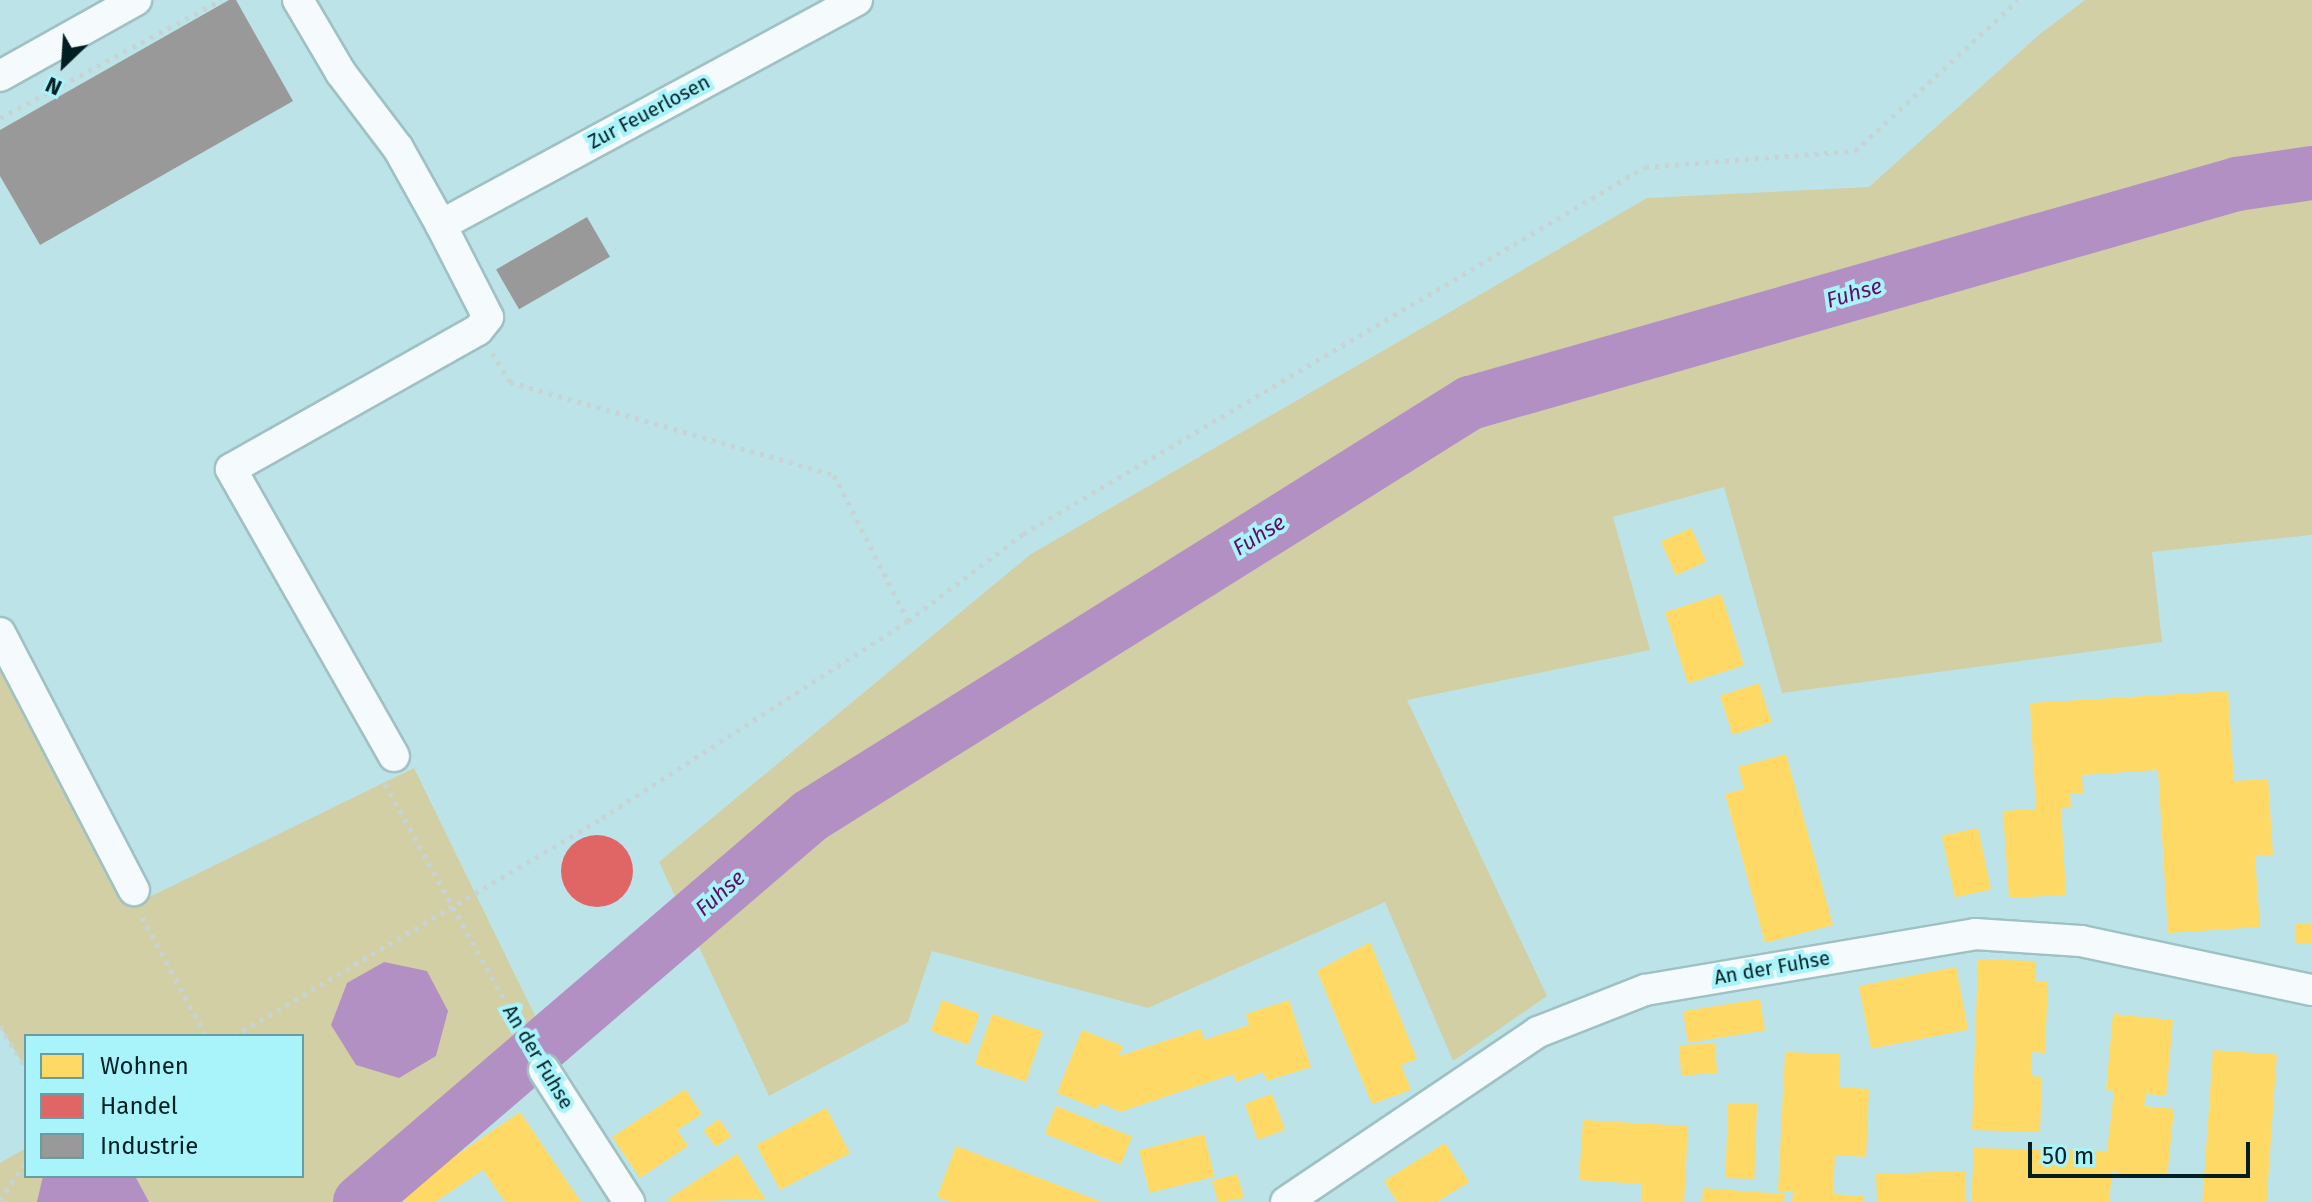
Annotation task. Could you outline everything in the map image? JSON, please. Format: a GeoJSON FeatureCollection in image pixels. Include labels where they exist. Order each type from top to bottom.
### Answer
{"type":"FeatureCollection","features":[{"type":"Feature","properties":{"kind":"street"},"geometry":{"type":"LineString","coordinates":[[0,76],[136,0]]}},
{"type":"Feature","properties":{"kind":"street"},"geometry":{"type":"LineString","coordinates":[[298,0],[341,73],[398,148],[488,317],[478,330],[231,469],[388,768]]}},
{"type":"Feature","properties":{"kind":"street","name":"Zur Feuerlosen"},"geometry":{"type":"LineString","coordinates":[[441,225],[857,0]]}},
{"type":"Feature","properties":{"kind":"street"},"geometry":{"type":"LineString","coordinates":[[0,633],[134,890]]}},
{"type":"Feature","properties":{"kind":"street","name":"An der Fuhse"},"geometry":{"type":"LineString","coordinates":[[1286,1202],[1538,1032],[1645,990],[1975,934],[2081,941],[2312,990]]}},
{"type":"Feature","properties":{"kind":"street","name":"An der Fuhse"},"geometry":{"type":"LineString","coordinates":[[544,1070],[629,1202]]}},
{"type":"Feature","properties":{"kind":"path"},"geometry":{"type":"LineString","coordinates":[[0,118],[206,3],[221,0]]}},
{"type":"Feature","properties":{"kind":"path"},"geometry":{"type":"LineString","coordinates":[[237,1034],[454,909],[908,621],[1023,534],[1645,167],[1855,151],[2018,0]]}},
{"type":"Feature","properties":{"kind":"path"},"geometry":{"type":"LineString","coordinates":[[478,330],[510,382],[834,475],[908,621]]}},
{"type":"Feature","properties":{"kind":"path","name":"An der Fuhse"},"geometry":{"type":"LineString","coordinates":[[388,768],[454,909],[544,1070]]}},
{"type":"Feature","properties":{"kind":"path"},"geometry":{"type":"LineString","coordinates":[[134,890],[135,904],[205,1034]]}},
{"type":"Feature","properties":{"kind":"path"},"geometry":{"type":"LineString","coordinates":[[0,1026],[24,1066]]}},
{"type":"Feature","properties":{"kind":"path"},"geometry":{"type":"LineString","coordinates":[[0,1200],[24,1165]]}},
{"type":"Feature","properties":{"kind":"shaded area"},"geometry":{"type":"Polygon","coordinates":[[[2085,0],[2312,0],[2312,535],[2152,552],[2162,642],[1782,693],[1724,487],[1613,517],[1650,650],[1407,700],[1547,996],[1453,1061],[1385,902],[1148,1008],[932,951],[908,1022],[769,1096],[659,862],[1031,554],[1647,198],[1869,187],[2040,34],[2085,0]]]}},
{"type":"Feature","properties":{"kind":"shaded area"},"geometry":{"type":"Polygon","coordinates":[[[0,666],[135,904],[414,768],[540,1026],[343,1202],[0,1202],[0,1163],[24,1149],[24,1178],[304,1178],[304,1034],[24,1034],[24,1066],[0,1026],[0,666]]]}},
{"type":"Feature","properties":{"kind":"shaded area"},"geometry":{"type":"Polygon","coordinates":[[[384,962],[427,971],[448,1011],[436,1056],[399,1078],[356,1065],[331,1025],[347,983],[384,962]]]}},
{"type":"Feature","properties":{"kind":"shaded area"},"geometry":{"type":"Polygon","coordinates":[[[43,1178],[136,1178],[149,1202],[37,1202],[43,1178]]]}},
{"type":"Feature","properties":{"kind":"building: Wohnen"},"geometry":{"type":"Polygon","coordinates":[[[1691,528],[1706,562],[1676,575],[1661,541],[1691,528]]]}},
{"type":"Feature","properties":{"kind":"building: Wohnen"},"geometry":{"type":"Polygon","coordinates":[[[1721,594],[1744,665],[1688,684],[1665,612],[1721,594]]]}},
{"type":"Feature","properties":{"kind":"building: Wohnen"},"geometry":{"type":"Polygon","coordinates":[[[1759,683],[1772,722],[1733,735],[1720,696],[1759,683]]]}},
{"type":"Feature","properties":{"kind":"building: Wohnen"},"geometry":{"type":"Polygon","coordinates":[[[2228,691],[2234,781],[2268,779],[2273,855],[2255,856],[2260,927],[2168,933],[2158,770],[2082,775],[2083,793],[2070,794],[2071,808],[2061,808],[2066,895],[2009,898],[2003,811],[2036,809],[2030,703],[2228,691]]]}},
{"type":"Feature","properties":{"kind":"building: Wohnen"},"geometry":{"type":"Polygon","coordinates":[[[1786,754],[1833,925],[1765,943],[1725,794],[1744,789],[1738,767],[1786,754]]]}},
{"type":"Feature","properties":{"kind":"building: Wohnen"},"geometry":{"type":"Polygon","coordinates":[[[1978,828],[1991,890],[1955,897],[1942,836],[1978,828]]]}},
{"type":"Feature","properties":{"kind":"building: Wohnen"},"geometry":{"type":"Polygon","coordinates":[[[2295,923],[2312,923],[2312,944],[2295,944],[2295,923]]]}},
{"type":"Feature","properties":{"kind":"building: Wohnen"},"geometry":{"type":"Polygon","coordinates":[[[1370,942],[1417,1059],[1401,1065],[1411,1090],[1372,1104],[1317,971],[1370,942]]]}},
{"type":"Feature","properties":{"kind":"building: Wohnen"},"geometry":{"type":"Polygon","coordinates":[[[1978,959],[2035,961],[2035,981],[2048,982],[2045,1053],[2032,1052],[2031,1076],[2042,1077],[2040,1132],[1972,1130],[1978,959]]]}},
{"type":"Feature","properties":{"kind":"building: Wohnen"},"geometry":{"type":"Polygon","coordinates":[[[1956,967],[1968,1030],[1871,1049],[1859,986],[1956,967]]]}},
{"type":"Feature","properties":{"kind":"building: Wohnen"},"geometry":{"type":"Polygon","coordinates":[[[1760,999],[1765,1031],[1688,1043],[1683,1011],[1760,999]]]}},
{"type":"Feature","properties":{"kind":"building: Wohnen"},"geometry":{"type":"Polygon","coordinates":[[[942,1000],[980,1014],[968,1045],[931,1031],[942,1000]]]}},
{"type":"Feature","properties":{"kind":"building: Wohnen"},"geometry":{"type":"Polygon","coordinates":[[[1289,1000],[1311,1067],[1267,1081],[1263,1072],[1236,1082],[1233,1074],[1120,1112],[1100,1103],[1097,1109],[1057,1093],[1082,1030],[1123,1046],[1119,1056],[1201,1029],[1204,1040],[1249,1025],[1246,1014],[1289,1000]]]}},
{"type":"Feature","properties":{"kind":"building: Wohnen"},"geometry":{"type":"Polygon","coordinates":[[[992,1014],[1043,1032],[1026,1082],[975,1064],[992,1014]]]}},
{"type":"Feature","properties":{"kind":"building: Wohnen"},"geometry":{"type":"Polygon","coordinates":[[[2113,1014],[2173,1020],[2166,1096],[2146,1094],[2144,1106],[2174,1109],[2167,1178],[2112,1172],[2109,1202],[1971,1202],[1974,1148],[2107,1151],[2114,1091],[2106,1090],[2113,1014]]]}},
{"type":"Feature","properties":{"kind":"building: Wohnen"},"geometry":{"type":"Polygon","coordinates":[[[1715,1043],[1717,1073],[1681,1075],[1679,1046],[1715,1043]]]}},
{"type":"Feature","properties":{"kind":"building: Wohnen"},"geometry":{"type":"Polygon","coordinates":[[[2213,1050],[2277,1054],[2267,1202],[2202,1202],[2213,1050]]]}},
{"type":"Feature","properties":{"kind":"building: Wohnen"},"geometry":{"type":"Polygon","coordinates":[[[1785,1052],[1840,1054],[1839,1087],[1869,1089],[1866,1157],[1835,1155],[1833,1194],[1864,1196],[1863,1202],[1792,1202],[1793,1192],[1778,1191],[1785,1052]]]}},
{"type":"Feature","properties":{"kind":"building: Wohnen"},"geometry":{"type":"Polygon","coordinates":[[[685,1089],[702,1114],[677,1130],[688,1146],[640,1178],[612,1137],[685,1089]]]}},
{"type":"Feature","properties":{"kind":"building: Wohnen"},"geometry":{"type":"Polygon","coordinates":[[[1272,1094],[1285,1130],[1258,1140],[1245,1104],[1272,1094]]]}},
{"type":"Feature","properties":{"kind":"building: Wohnen"},"geometry":{"type":"Polygon","coordinates":[[[1728,1103],[1757,1104],[1754,1179],[1725,1178],[1728,1103]]]}},
{"type":"Feature","properties":{"kind":"building: Wohnen"},"geometry":{"type":"Polygon","coordinates":[[[1056,1106],[1132,1137],[1121,1165],[1045,1134],[1056,1106]]]}},
{"type":"Feature","properties":{"kind":"building: Wohnen"},"geometry":{"type":"Polygon","coordinates":[[[826,1108],[850,1153],[780,1190],[756,1145],[826,1108]]]}},
{"type":"Feature","properties":{"kind":"building: Wohnen"},"geometry":{"type":"Polygon","coordinates":[[[520,1112],[581,1202],[505,1202],[483,1170],[435,1202],[406,1202],[400,1193],[520,1112]]]}},
{"type":"Feature","properties":{"kind":"building: Wohnen"},"geometry":{"type":"Polygon","coordinates":[[[719,1119],[731,1136],[715,1147],[703,1130],[719,1119]]]}},
{"type":"Feature","properties":{"kind":"building: Wohnen"},"geometry":{"type":"Polygon","coordinates":[[[1583,1120],[1688,1126],[1684,1202],[1641,1202],[1642,1184],[1579,1180],[1583,1120]]]}},
{"type":"Feature","properties":{"kind":"building: Wohnen"},"geometry":{"type":"Polygon","coordinates":[[[1204,1134],[1215,1177],[1150,1193],[1139,1150],[1204,1134]]]}},
{"type":"Feature","properties":{"kind":"building: Wohnen"},"geometry":{"type":"Polygon","coordinates":[[[1445,1143],[1469,1182],[1437,1202],[1397,1202],[1384,1181],[1445,1143]]]}},
{"type":"Feature","properties":{"kind":"building: Wohnen"},"geometry":{"type":"Polygon","coordinates":[[[956,1146],[1102,1202],[951,1202],[937,1197],[956,1146]]]}},
{"type":"Feature","properties":{"kind":"building: Wohnen"},"geometry":{"type":"Polygon","coordinates":[[[737,1154],[765,1199],[669,1202],[668,1199],[737,1154]]]}},
{"type":"Feature","properties":{"kind":"building: Wohnen"},"geometry":{"type":"Polygon","coordinates":[[[1965,1171],[1966,1202],[1877,1202],[1876,1174],[1965,1171]]]}},
{"type":"Feature","properties":{"kind":"building: Wohnen"},"geometry":{"type":"Polygon","coordinates":[[[1237,1174],[1244,1198],[1218,1202],[1212,1181],[1237,1174]]]}},
{"type":"Feature","properties":{"kind":"building: Wohnen"},"geometry":{"type":"Polygon","coordinates":[[[1703,1188],[1785,1194],[1784,1202],[1702,1202],[1703,1188]]]}},
{"type":"Feature","properties":{"kind":"building: Handel"},"geometry":{"type":"Polygon","coordinates":[[[604,835],[623,845],[631,857],[631,885],[623,897],[611,905],[590,907],[571,897],[563,885],[561,864],[571,845],[583,837],[604,835]]]}},
{"type":"Feature","properties":{"kind":"building: Industrie"},"geometry":{"type":"Polygon","coordinates":[[[229,0],[236,0],[293,101],[40,245],[0,176],[0,130],[229,0]]]}},
{"type":"Feature","properties":{"kind":"building: Industrie"},"geometry":{"type":"Polygon","coordinates":[[[587,217],[610,257],[519,309],[496,270],[587,217]]]}},
{"type":"Feature","properties":{"kind":"waterway","name":"Fuhse"},"geometry":{"type":"LineString","coordinates":[[360,1202],[810,816],[1470,403],[2237,184],[2312,173]]}}]}
